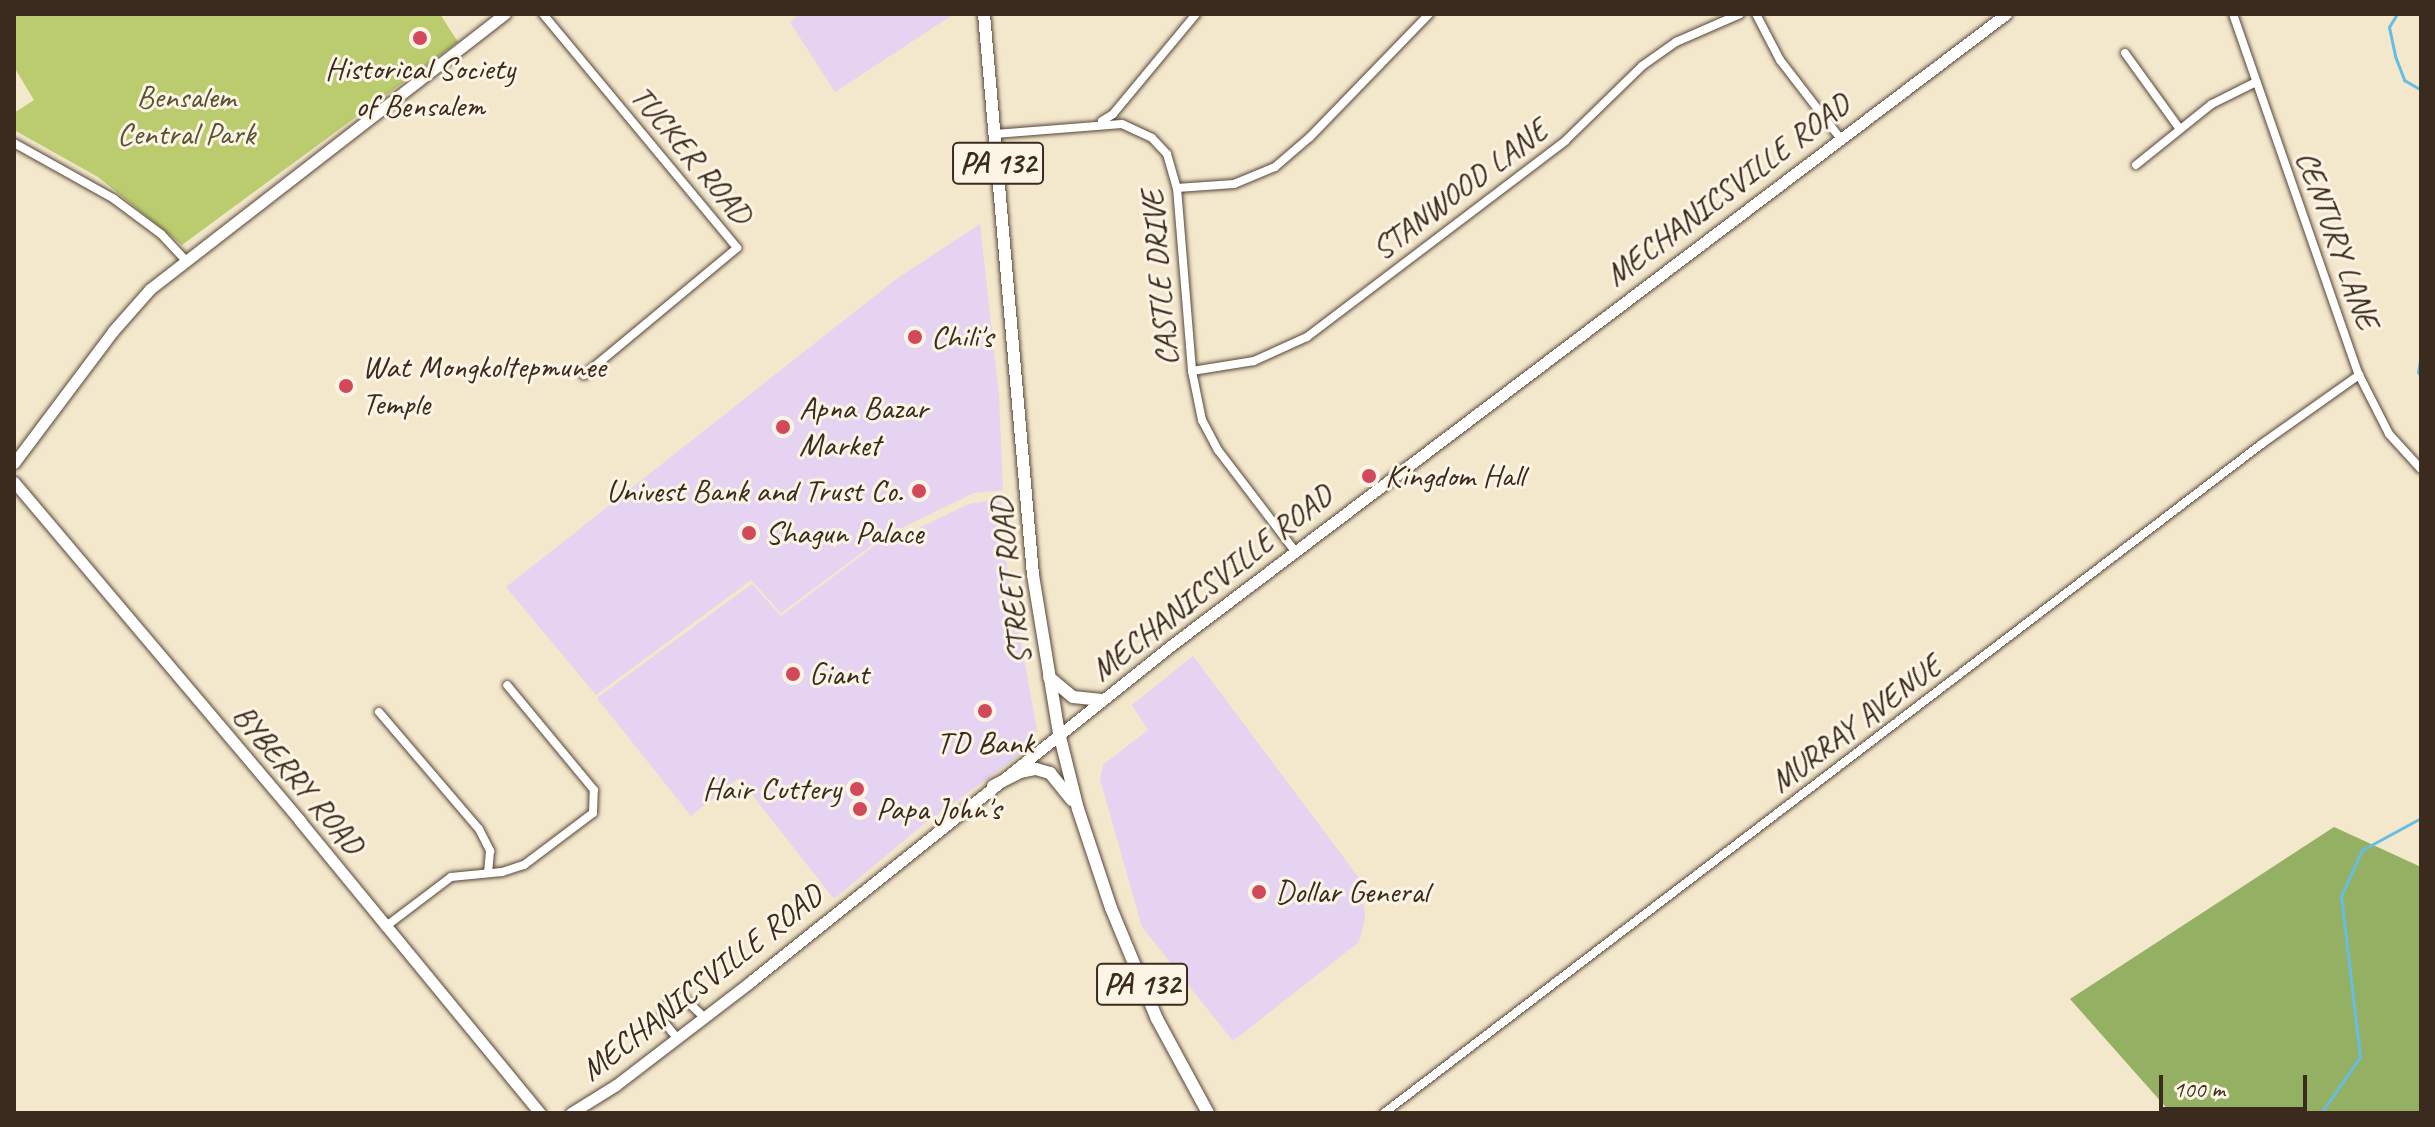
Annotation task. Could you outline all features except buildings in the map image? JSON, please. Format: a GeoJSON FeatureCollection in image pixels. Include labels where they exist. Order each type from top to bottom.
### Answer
{"type":"FeatureCollection","features":[{"type":"Feature","properties":{"kind":"main road","name":"STREET ROAD"},"geometry":{"type":"LineString","coordinates":[[984,14],[1033,575],[1059,733],[1078,809],[1137,974],[1208,1113]]}},
{"type":"Feature","properties":{"kind":"main road"},"geometry":{"type":"LineString","coordinates":[[1047,674],[1061,690],[1073,697],[1102,700]]}},
{"type":"Feature","properties":{"kind":"main road"},"geometry":{"type":"LineString","coordinates":[[993,786],[1028,769],[1043,770],[1058,781],[1078,809]]}},
{"type":"Feature","properties":{"kind":"street"},"geometry":{"type":"LineString","coordinates":[[14,463],[132,308],[185,260],[505,14]]}},
{"type":"Feature","properties":{"kind":"street","name":"TUCKER ROAD"},"geometry":{"type":"LineString","coordinates":[[543,14],[737,248],[584,375]]}},
{"type":"Feature","properties":{"kind":"street"},"geometry":{"type":"LineString","coordinates":[[1096,124],[1113,114],[1196,14]]}},
{"type":"Feature","properties":{"kind":"street"},"geometry":{"type":"LineString","coordinates":[[1177,188],[1234,184],[1275,167],[1310,137],[1429,14]]}},
{"type":"Feature","properties":{"kind":"street","name":"STANWOOD LANE"},"geometry":{"type":"LineString","coordinates":[[1192,371],[1254,361],[1307,337],[1565,141],[1642,66],[1676,42],[1740,14]]}},
{"type":"Feature","properties":{"kind":"street"},"geometry":{"type":"LineString","coordinates":[[1756,14],[1780,60],[1840,138]]}},
{"type":"Feature","properties":{"kind":"street","name":"MECHANICSVILLE ROAD"},"geometry":{"type":"LineString","coordinates":[[571,1113],[616,1085],[677,1038],[1059,733],[1295,551],[2006,14]]}},
{"type":"Feature","properties":{"kind":"street","name":"CENTURY LANE"},"geometry":{"type":"LineString","coordinates":[[2233,14],[2359,375],[2389,434],[2421,469]]}},
{"type":"Feature","properties":{"kind":"street"},"geometry":{"type":"LineString","coordinates":[[2125,53],[2179,128]]}},
{"type":"Feature","properties":{"kind":"street"},"geometry":{"type":"LineString","coordinates":[[2136,165],[2212,104],[2256,82]]}},
{"type":"Feature","properties":{"kind":"street","name":"CASTLE DRIVE"},"geometry":{"type":"LineString","coordinates":[[995,134],[1122,124],[1152,138],[1172,165],[1177,188],[1195,396],[1211,438],[1295,551]]}},
{"type":"Feature","properties":{"kind":"street"},"geometry":{"type":"LineString","coordinates":[[14,143],[114,199],[161,234],[185,260]]}},
{"type":"Feature","properties":{"kind":"street","name":"MURRAY AVENUE"},"geometry":{"type":"LineString","coordinates":[[1384,1113],[2263,443],[2359,375]]}},
{"type":"Feature","properties":{"kind":"street","name":"BYBERRY ROAD"},"geometry":{"type":"LineString","coordinates":[[14,482],[300,821],[540,1113]]}},
{"type":"Feature","properties":{"kind":"street"},"geometry":{"type":"LineString","coordinates":[[385,927],[451,877],[513,870],[524,865],[585,821],[595,806],[594,790],[507,685]]}},
{"type":"Feature","properties":{"kind":"street"},"geometry":{"type":"LineString","coordinates":[[379,712],[479,829],[490,851],[488,873]]}},
{"type":"Feature","properties":{"kind":"street"},"geometry":{"type":"LineString","coordinates":[[677,1038],[664,1022],[663,1014],[669,1003],[683,997],[704,1017]]}},
{"type":"Feature","properties":{"kind":"shaded area"},"geometry":{"type":"Polygon","coordinates":[[[800,14],[954,14],[835,92],[790,22],[800,14]]]}},
{"type":"Feature","properties":{"kind":"shaded area"},"geometry":{"type":"Polygon","coordinates":[[[980,224],[999,395],[1003,490],[974,493],[883,537],[781,613],[751,580],[596,695],[506,587],[895,280],[980,224]]]}},
{"type":"Feature","properties":{"kind":"shaded area"},"geometry":{"type":"Polygon","coordinates":[[[1002,499],[1002,539],[1037,730],[1028,747],[1012,761],[924,824],[834,899],[739,778],[691,816],[597,698],[752,584],[781,616],[885,538],[904,535],[969,504],[1002,499]]]}},
{"type":"Feature","properties":{"kind":"shaded area"},"geometry":{"type":"Polygon","coordinates":[[[1193,656],[1362,882],[1365,919],[1359,942],[1233,1041],[1142,927],[1100,779],[1103,765],[1148,730],[1132,705],[1193,656]]]}},
{"type":"Feature","properties":{"kind":"green space","name":"Bensalem Central Park"},"geometry":{"type":"Polygon","coordinates":[[[14,14],[440,14],[458,42],[182,245],[98,177],[14,130],[14,113],[34,100],[14,67],[14,14]]]}},
{"type":"Feature","properties":{"kind":"green space"},"geometry":{"type":"Polygon","coordinates":[[[2334,827],[2421,867],[2421,1113],[2171,1113],[2070,999],[2334,827]]]}},
{"type":"Feature","properties":{"kind":"waterway"},"geometry":{"type":"LineString","coordinates":[[2397,14],[2389,27],[2395,56],[2404,80],[2421,90]]}},
{"type":"Feature","properties":{"kind":"waterway"},"geometry":{"type":"LineString","coordinates":[[2421,354],[2418,372],[2421,376]]}},
{"type":"Feature","properties":{"kind":"waterway"},"geometry":{"type":"LineString","coordinates":[[2321,1113],[2360,1057],[2341,896],[2362,850],[2421,818]]}},
{"type":"Feature","properties":{"kind":"place","name":"Historical Society of Bensalem"},"geometry":{"type":"Point","coordinates":[420,38]}},
{"type":"Feature","properties":{"kind":"place","name":"Chili's"},"geometry":{"type":"Point","coordinates":[915,337]}},
{"type":"Feature","properties":{"kind":"place","name":"Wat Mongkoltepmunee Temple"},"geometry":{"type":"Point","coordinates":[346,386]}},
{"type":"Feature","properties":{"kind":"place","name":"Apna Bazar Market"},"geometry":{"type":"Point","coordinates":[783,427]}},
{"type":"Feature","properties":{"kind":"place","name":"Kingdom Hall"},"geometry":{"type":"Point","coordinates":[1369,476]}},
{"type":"Feature","properties":{"kind":"place","name":"Univest Bank and Trust Co."},"geometry":{"type":"Point","coordinates":[919,491]}},
{"type":"Feature","properties":{"kind":"place","name":"Shagun Palace"},"geometry":{"type":"Point","coordinates":[749,533]}},
{"type":"Feature","properties":{"kind":"place","name":"Giant"},"geometry":{"type":"Point","coordinates":[793,674]}},
{"type":"Feature","properties":{"kind":"place","name":"TD Bank"},"geometry":{"type":"Point","coordinates":[985,711]}},
{"type":"Feature","properties":{"kind":"place","name":"Hair Cuttery"},"geometry":{"type":"Point","coordinates":[857,789]}},
{"type":"Feature","properties":{"kind":"place","name":"Papa John's"},"geometry":{"type":"Point","coordinates":[860,809]}},
{"type":"Feature","properties":{"kind":"place","name":"Dollar General"},"geometry":{"type":"Point","coordinates":[1259,892]}}]}
